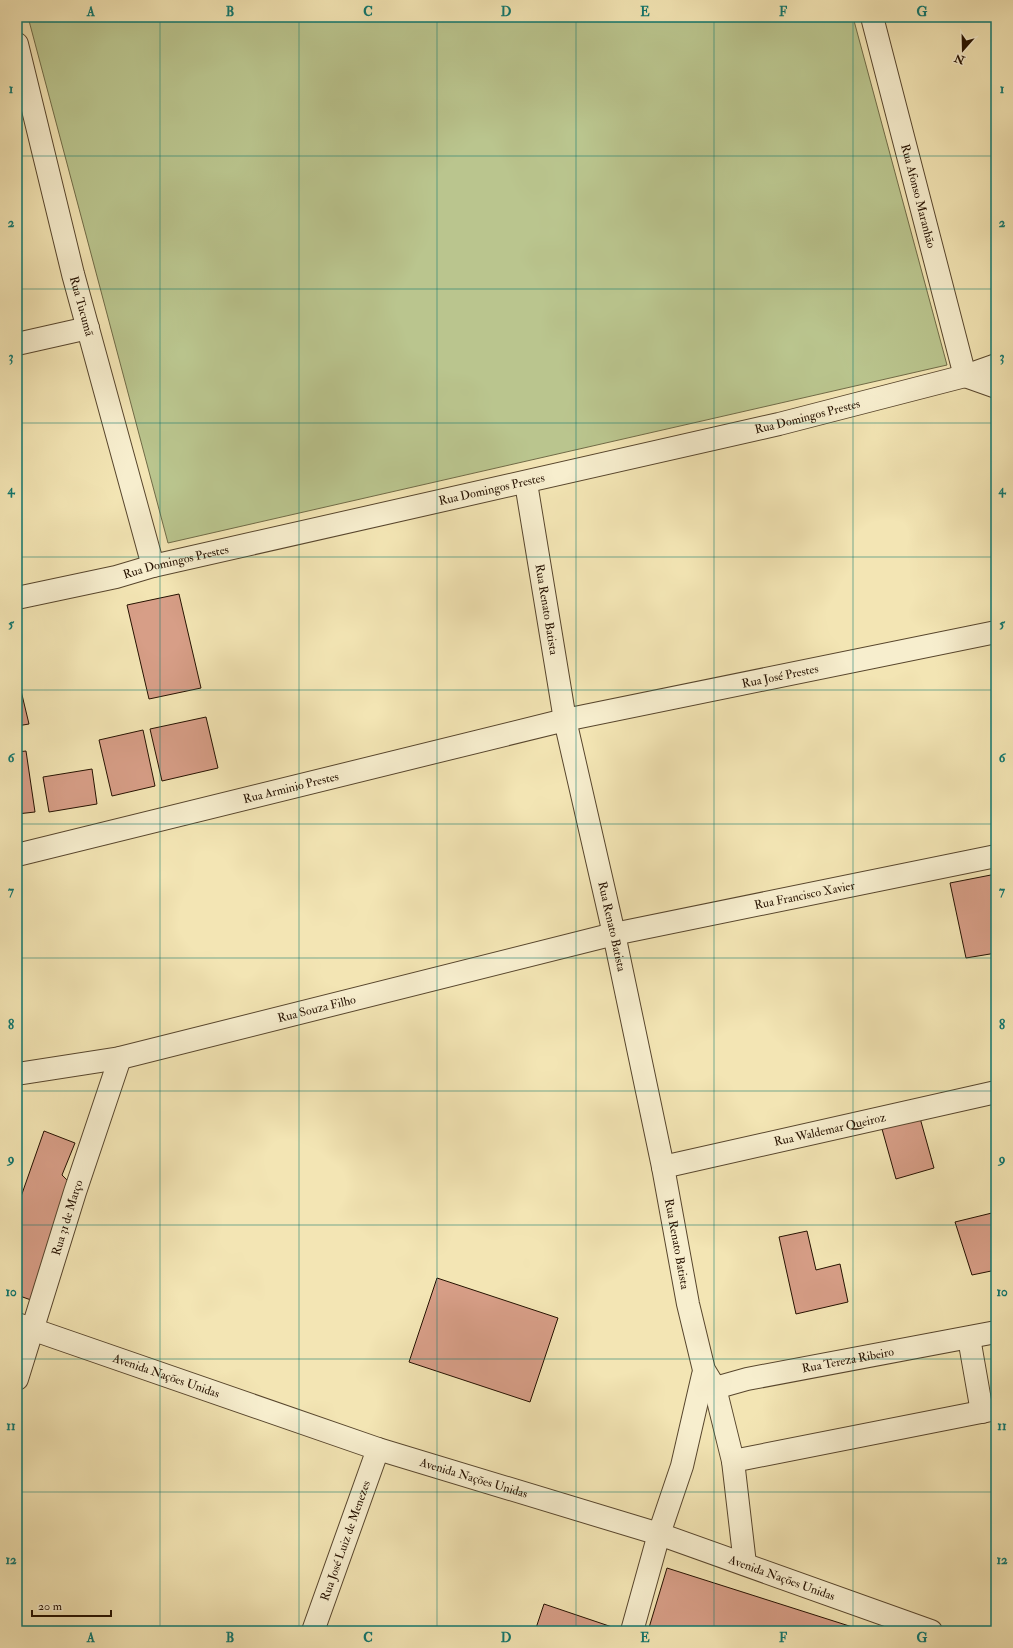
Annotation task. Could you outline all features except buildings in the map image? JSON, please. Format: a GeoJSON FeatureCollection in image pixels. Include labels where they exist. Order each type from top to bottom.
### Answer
{"type":"FeatureCollection","features":[{"type":"Feature","properties":{"kind":"street","name":"Rua Afonso Maranhão"},"geometry":{"type":"LineString","coordinates":[[872,17],[965,376]]}},
{"type":"Feature","properties":{"kind":"street","name":"Rua Tucumã"},"geometry":{"type":"LineString","coordinates":[[17,44],[88,328],[153,566]]}},
{"type":"Feature","properties":{"kind":"street"},"geometry":{"type":"LineString","coordinates":[[17,344],[88,328]]}},
{"type":"Feature","properties":{"kind":"street","name":"Rua Domingos Prestes"},"geometry":{"type":"LineString","coordinates":[[17,598],[116,577],[153,566],[779,424],[965,376],[996,365]]}},
{"type":"Feature","properties":{"kind":"street"},"geometry":{"type":"LineString","coordinates":[[965,376],[996,387]]}},
{"type":"Feature","properties":{"kind":"street","name":"Rua Renato Batista"},"geometry":{"type":"LineString","coordinates":[[526,482],[565,720],[614,934],[663,1167],[688,1304],[706,1383],[733,1462],[745,1564]]}},
{"type":"Feature","properties":{"kind":"street","name":"Rua José Prestes"},"geometry":{"type":"LineString","coordinates":[[565,720],[996,632]]}},
{"type":"Feature","properties":{"kind":"street","name":"Rua Arminio Prestes"},"geometry":{"type":"LineString","coordinates":[[17,855],[565,720]]}},
{"type":"Feature","properties":{"kind":"street","name":"Rua Francisco Xavier"},"geometry":{"type":"LineString","coordinates":[[614,934],[996,856]]}},
{"type":"Feature","properties":{"kind":"street","name":"Rua Souza Filho"},"geometry":{"type":"LineString","coordinates":[[17,1074],[120,1058],[614,934]]}},
{"type":"Feature","properties":{"kind":"street","name":"Rua 31 de Março"},"geometry":{"type":"LineString","coordinates":[[17,1379],[25,1327],[75,1192],[120,1058]]}},
{"type":"Feature","properties":{"kind":"street","name":"Rua Waldemar Queiroz"},"geometry":{"type":"LineString","coordinates":[[663,1167],[996,1092]]}},
{"type":"Feature","properties":{"kind":"street","name":"Avenida Nações Unidas"},"geometry":{"type":"LineString","coordinates":[[25,1327],[378,1449],[659,1534],[931,1631]]}},
{"type":"Feature","properties":{"kind":"street","name":"Rua Tereza Ribeiro"},"geometry":{"type":"LineString","coordinates":[[706,1383],[747,1379],[996,1332]]}},
{"type":"Feature","properties":{"kind":"street"},"geometry":{"type":"LineString","coordinates":[[733,1462],[989,1411],[969,1338]]}},
{"type":"Feature","properties":{"kind":"street","name":"Rua Renato Batista"},"geometry":{"type":"LineString","coordinates":[[632,1631],[659,1534],[682,1466],[706,1383]]}},
{"type":"Feature","properties":{"kind":"street","name":"Rua José Luiz de Menezes"},"geometry":{"type":"LineString","coordinates":[[313,1631],[378,1449]]}},
{"type":"Feature","properties":{"kind":"green space"},"geometry":{"type":"Polygon","coordinates":[[[28,17],[853,17],[947,365],[168,543],[28,17]]]}}]}
